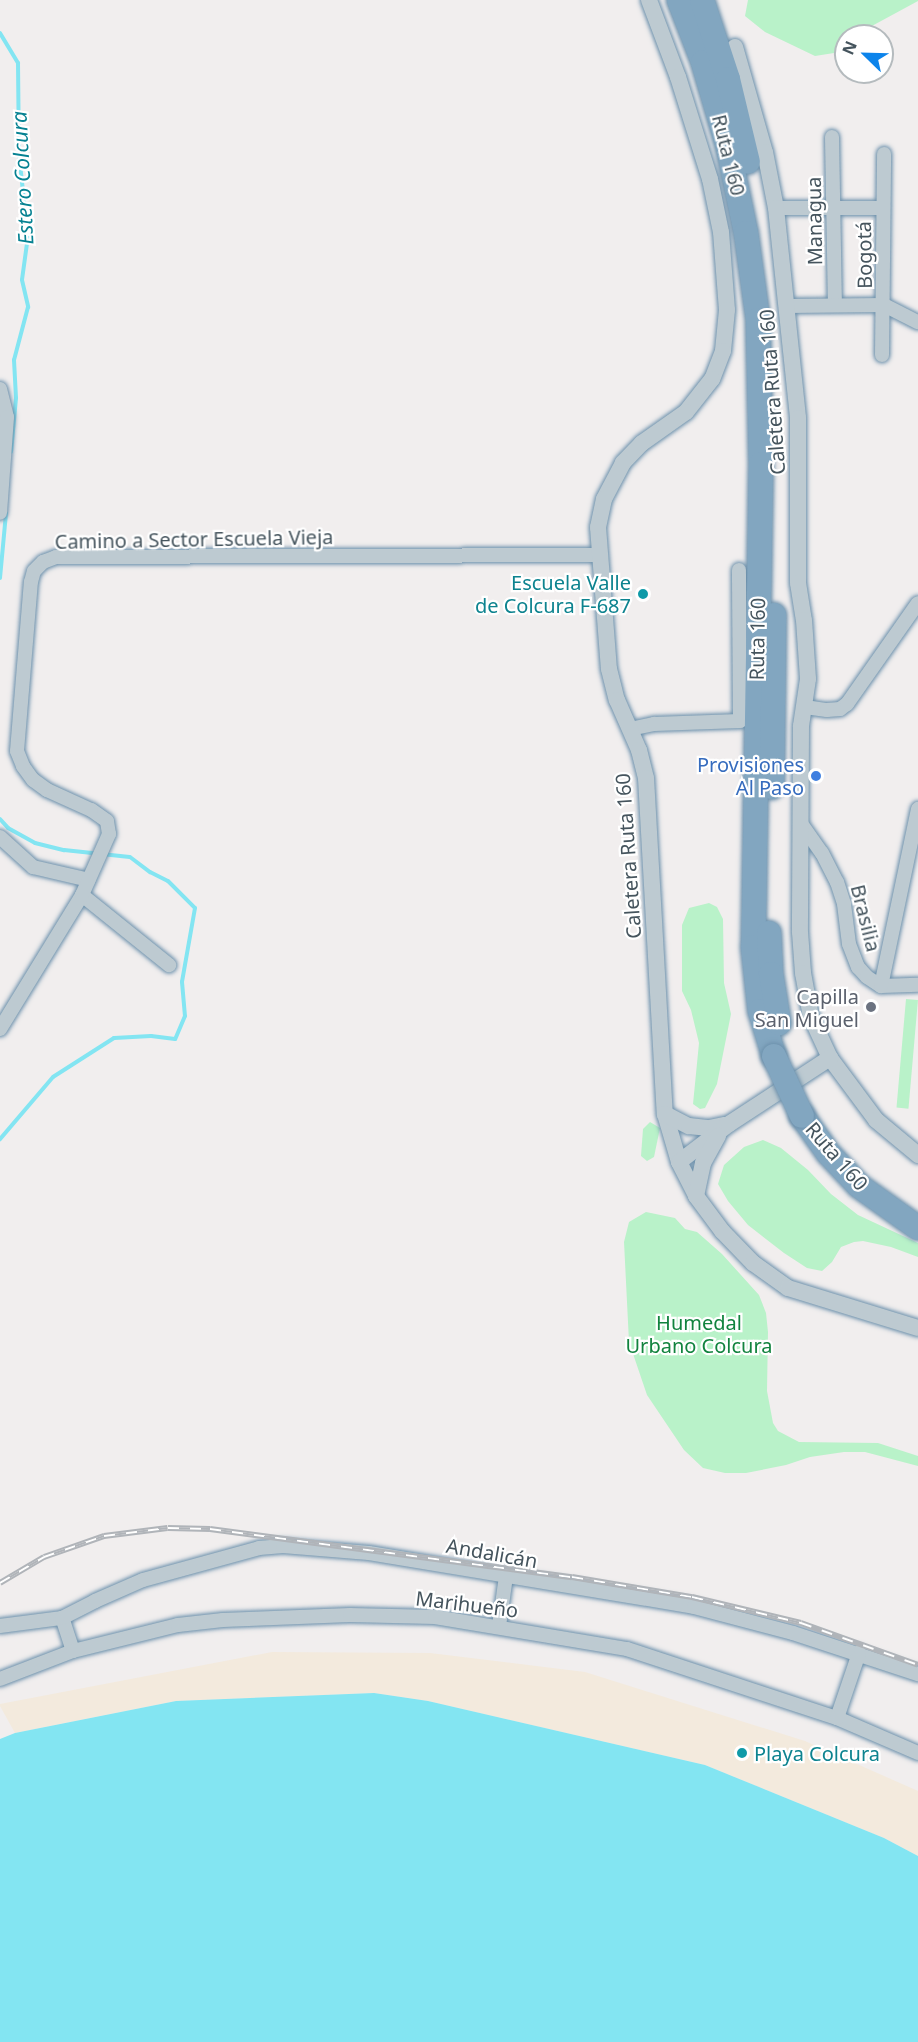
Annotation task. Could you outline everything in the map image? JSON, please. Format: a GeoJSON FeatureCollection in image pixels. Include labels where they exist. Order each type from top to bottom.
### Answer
{"type":"FeatureCollection","features":[{"type":"Feature","properties":{"kind":"highway","name":"Ruta 160"},"geometry":{"type":"LineString","coordinates":[[679,0],[702,62],[728,147],[746,233],[758,320],[761,464],[753,957],[760,1011],[782,1048],[828,1153],[859,1186],[918,1228]]}},
{"type":"Feature","properties":{"kind":"highway","name":"Ruta 160"},"geometry":{"type":"LineString","coordinates":[[702,0],[728,79],[747,159],[762,237],[771,316],[774,605],[768,919],[771,974],[782,1048]]}},
{"type":"Feature","properties":{"kind":"highway"},"geometry":{"type":"LineString","coordinates":[[715,0],[735,47]]}},
{"type":"Feature","properties":{"kind":"highway","name":"Ruta 160"},"geometry":{"type":"LineString","coordinates":[[810,1114],[860,1163],[893,1192],[918,1209]]}},
{"type":"Feature","properties":{"kind":"street","name":"Caletera Ruta 160"},"geometry":{"type":"LineString","coordinates":[[649,0],[678,77],[710,179],[724,257],[726,336],[718,365],[700,397],[676,421],[642,443],[615,474],[600,513],[599,555],[609,669],[618,700],[642,761],[647,794],[665,1114],[679,1162],[696,1196],[737,1248],[788,1288],[918,1328]]}},
{"type":"Feature","properties":{"kind":"street","name":"Caletera Ruta 160"},"geometry":{"type":"LineString","coordinates":[[735,47],[765,152],[776,208],[798,418],[798,583],[806,648],[806,707],[801,726],[802,973],[811,1017],[830,1058],[876,1120],[918,1155]]}},
{"type":"Feature","properties":{"kind":"street","name":"Managua"},"geometry":{"type":"LineString","coordinates":[[832,137],[835,304]]}},
{"type":"Feature","properties":{"kind":"street","name":"Bogotá"},"geometry":{"type":"LineString","coordinates":[[882,355],[884,154]]}},
{"type":"Feature","properties":{"kind":"street"},"geometry":{"type":"LineString","coordinates":[[776,208],[883,208]]}},
{"type":"Feature","properties":{"kind":"street"},"geometry":{"type":"LineString","coordinates":[[787,306],[884,305],[918,322]]}},
{"type":"Feature","properties":{"kind":"street"},"geometry":{"type":"LineString","coordinates":[[0,389],[7,417],[0,513]]}},
{"type":"Feature","properties":{"kind":"street","name":"Camino a Sector Escuela Vieja"},"geometry":{"type":"LineString","coordinates":[[89,880],[109,834],[107,820],[39,786],[27,772],[17,751],[31,582],[34,571],[43,562],[56,557],[599,555]]}},
{"type":"Feature","properties":{"kind":"street"},"geometry":{"type":"LineString","coordinates":[[630,729],[654,724],[740,721],[739,570]]}},
{"type":"Feature","properties":{"kind":"street"},"geometry":{"type":"LineString","coordinates":[[806,707],[840,709],[852,699],[918,603]]}},
{"type":"Feature","properties":{"kind":"street"},"geometry":{"type":"LineString","coordinates":[[918,809],[881,986],[918,985]]}},
{"type":"Feature","properties":{"kind":"street","name":"Brasilia"},"geometry":{"type":"LineString","coordinates":[[800,822],[822,853],[837,882],[854,960],[867,977],[881,986]]}},
{"type":"Feature","properties":{"kind":"street"},"geometry":{"type":"LineString","coordinates":[[0,837],[33,867],[89,880],[0,1029]]}},
{"type":"Feature","properties":{"kind":"street"},"geometry":{"type":"LineString","coordinates":[[82,895],[169,965]]}},
{"type":"Feature","properties":{"kind":"street"},"geometry":{"type":"LineString","coordinates":[[679,1162],[729,1124],[830,1058]]}},
{"type":"Feature","properties":{"kind":"street"},"geometry":{"type":"LineString","coordinates":[[665,1114],[681,1123],[698,1128],[729,1124]]}},
{"type":"Feature","properties":{"kind":"street"},"geometry":{"type":"LineString","coordinates":[[696,1196],[703,1163],[714,1142],[729,1124]]}},
{"type":"Feature","properties":{"kind":"street","name":"Andalicán"},"geometry":{"type":"LineString","coordinates":[[0,1626],[62,1618],[143,1580],[259,1548],[283,1546],[369,1553],[694,1607],[749,1620],[859,1653],[918,1674]]}},
{"type":"Feature","properties":{"kind":"street"},"geometry":{"type":"LineString","coordinates":[[499,1626],[507,1576]]}},
{"type":"Feature","properties":{"kind":"street","name":"Marihueño"},"geometry":{"type":"LineString","coordinates":[[0,1679],[73,1651],[178,1625],[223,1620],[350,1615],[435,1617],[627,1649],[837,1718],[918,1753]]}},
{"type":"Feature","properties":{"kind":"street"},"geometry":{"type":"LineString","coordinates":[[62,1618],[73,1651]]}},
{"type":"Feature","properties":{"kind":"street"},"geometry":{"type":"LineString","coordinates":[[837,1718],[859,1653]]}},
{"type":"Feature","properties":{"kind":"green space"},"geometry":{"type":"Polygon","coordinates":[[[748,0],[918,0],[876,24],[834,24],[834,53],[815,56],[765,32],[745,16],[748,0]]]}},
{"type":"Feature","properties":{"kind":"green space"},"geometry":{"type":"Polygon","coordinates":[[[709,903],[717,907],[723,919],[724,983],[731,1014],[717,1084],[705,1108],[700,1109],[693,1104],[699,1043],[691,1010],[682,991],[682,925],[689,908],[709,903]]]}},
{"type":"Feature","properties":{"kind":"green space"},"geometry":{"type":"Polygon","coordinates":[[[906,999],[918,1000],[908,1109],[897,1108],[906,999]]]}},
{"type":"Feature","properties":{"kind":"green space"},"geometry":{"type":"Polygon","coordinates":[[[650,1122],[660,1128],[654,1157],[647,1161],[641,1156],[643,1129],[650,1122]]]}},
{"type":"Feature","properties":{"kind":"green space","name":"Humedal Urbano Colcura"},"geometry":{"type":"Polygon","coordinates":[[[763,1140],[781,1148],[808,1170],[831,1194],[858,1215],[918,1243],[918,1257],[891,1247],[863,1241],[854,1242],[841,1247],[832,1262],[822,1271],[807,1268],[784,1253],[748,1225],[728,1201],[718,1184],[724,1165],[744,1147],[763,1140]]]}},
{"type":"Feature","properties":{"kind":"green space","name":"Humedal Urbano Colcura"},"geometry":{"type":"Polygon","coordinates":[[[646,1212],[675,1218],[685,1229],[697,1232],[722,1254],[759,1295],[766,1313],[768,1332],[767,1391],[773,1423],[778,1431],[799,1442],[878,1443],[918,1456],[918,1466],[865,1452],[844,1452],[810,1457],[786,1465],[746,1473],[725,1473],[703,1468],[684,1450],[647,1395],[629,1342],[624,1242],[629,1222],[646,1212]]]}},
{"type":"Feature","properties":{"kind":"sand","name":"Playa Colcura"},"geometry":{"type":"Polygon","coordinates":[[[272,1652],[430,1653],[585,1672],[805,1741],[918,1791],[918,1856],[884,1838],[705,1765],[428,1701],[374,1693],[176,1701],[15,1733],[0,1706],[0,1704],[272,1652]]]}},
{"type":"Feature","properties":{"kind":"water"},"geometry":{"type":"Polygon","coordinates":[[[374,1693],[428,1701],[705,1765],[884,1838],[918,1856],[918,2042],[0,2042],[0,1739],[15,1733],[176,1701],[374,1693]]]}},
{"type":"Feature","properties":{"kind":"waterway","name":"Estero Colcura"},"geometry":{"type":"LineString","coordinates":[[0,33],[18,63],[19,155],[28,236],[22,280],[28,307],[14,360],[16,398],[11,452]]}},
{"type":"Feature","properties":{"kind":"waterway","name":"Estero Colcura"},"geometry":{"type":"LineString","coordinates":[[0,578],[6,513]]}},
{"type":"Feature","properties":{"kind":"waterway","name":"Estero Colcura"},"geometry":{"type":"LineString","coordinates":[[0,819],[8,828],[35,843],[64,850],[130,857],[150,872],[168,881],[195,908],[182,982],[185,1016],[175,1039],[151,1036],[114,1038],[53,1077],[0,1139]]}},
{"type":"Feature","properties":{"kind":"railway"},"geometry":{"type":"LineString","coordinates":[[0,1583],[44,1557],[104,1536],[168,1528],[210,1529],[572,1577],[692,1597],[801,1623],[918,1665]]}},
{"type":"Feature","properties":{"kind":"place","name":"Escuela Valle de Colcura F-687"},"geometry":{"type":"Point","coordinates":[643,594]}},
{"type":"Feature","properties":{"kind":"place","name":"Provisiones Al Paso"},"geometry":{"type":"Point","coordinates":[816,776]}},
{"type":"Feature","properties":{"kind":"place","name":"Capilla San Miguel"},"geometry":{"type":"Point","coordinates":[871,1007]}},
{"type":"Feature","properties":{"kind":"place","name":"Playa Colcura"},"geometry":{"type":"Point","coordinates":[742,1753]}}]}
